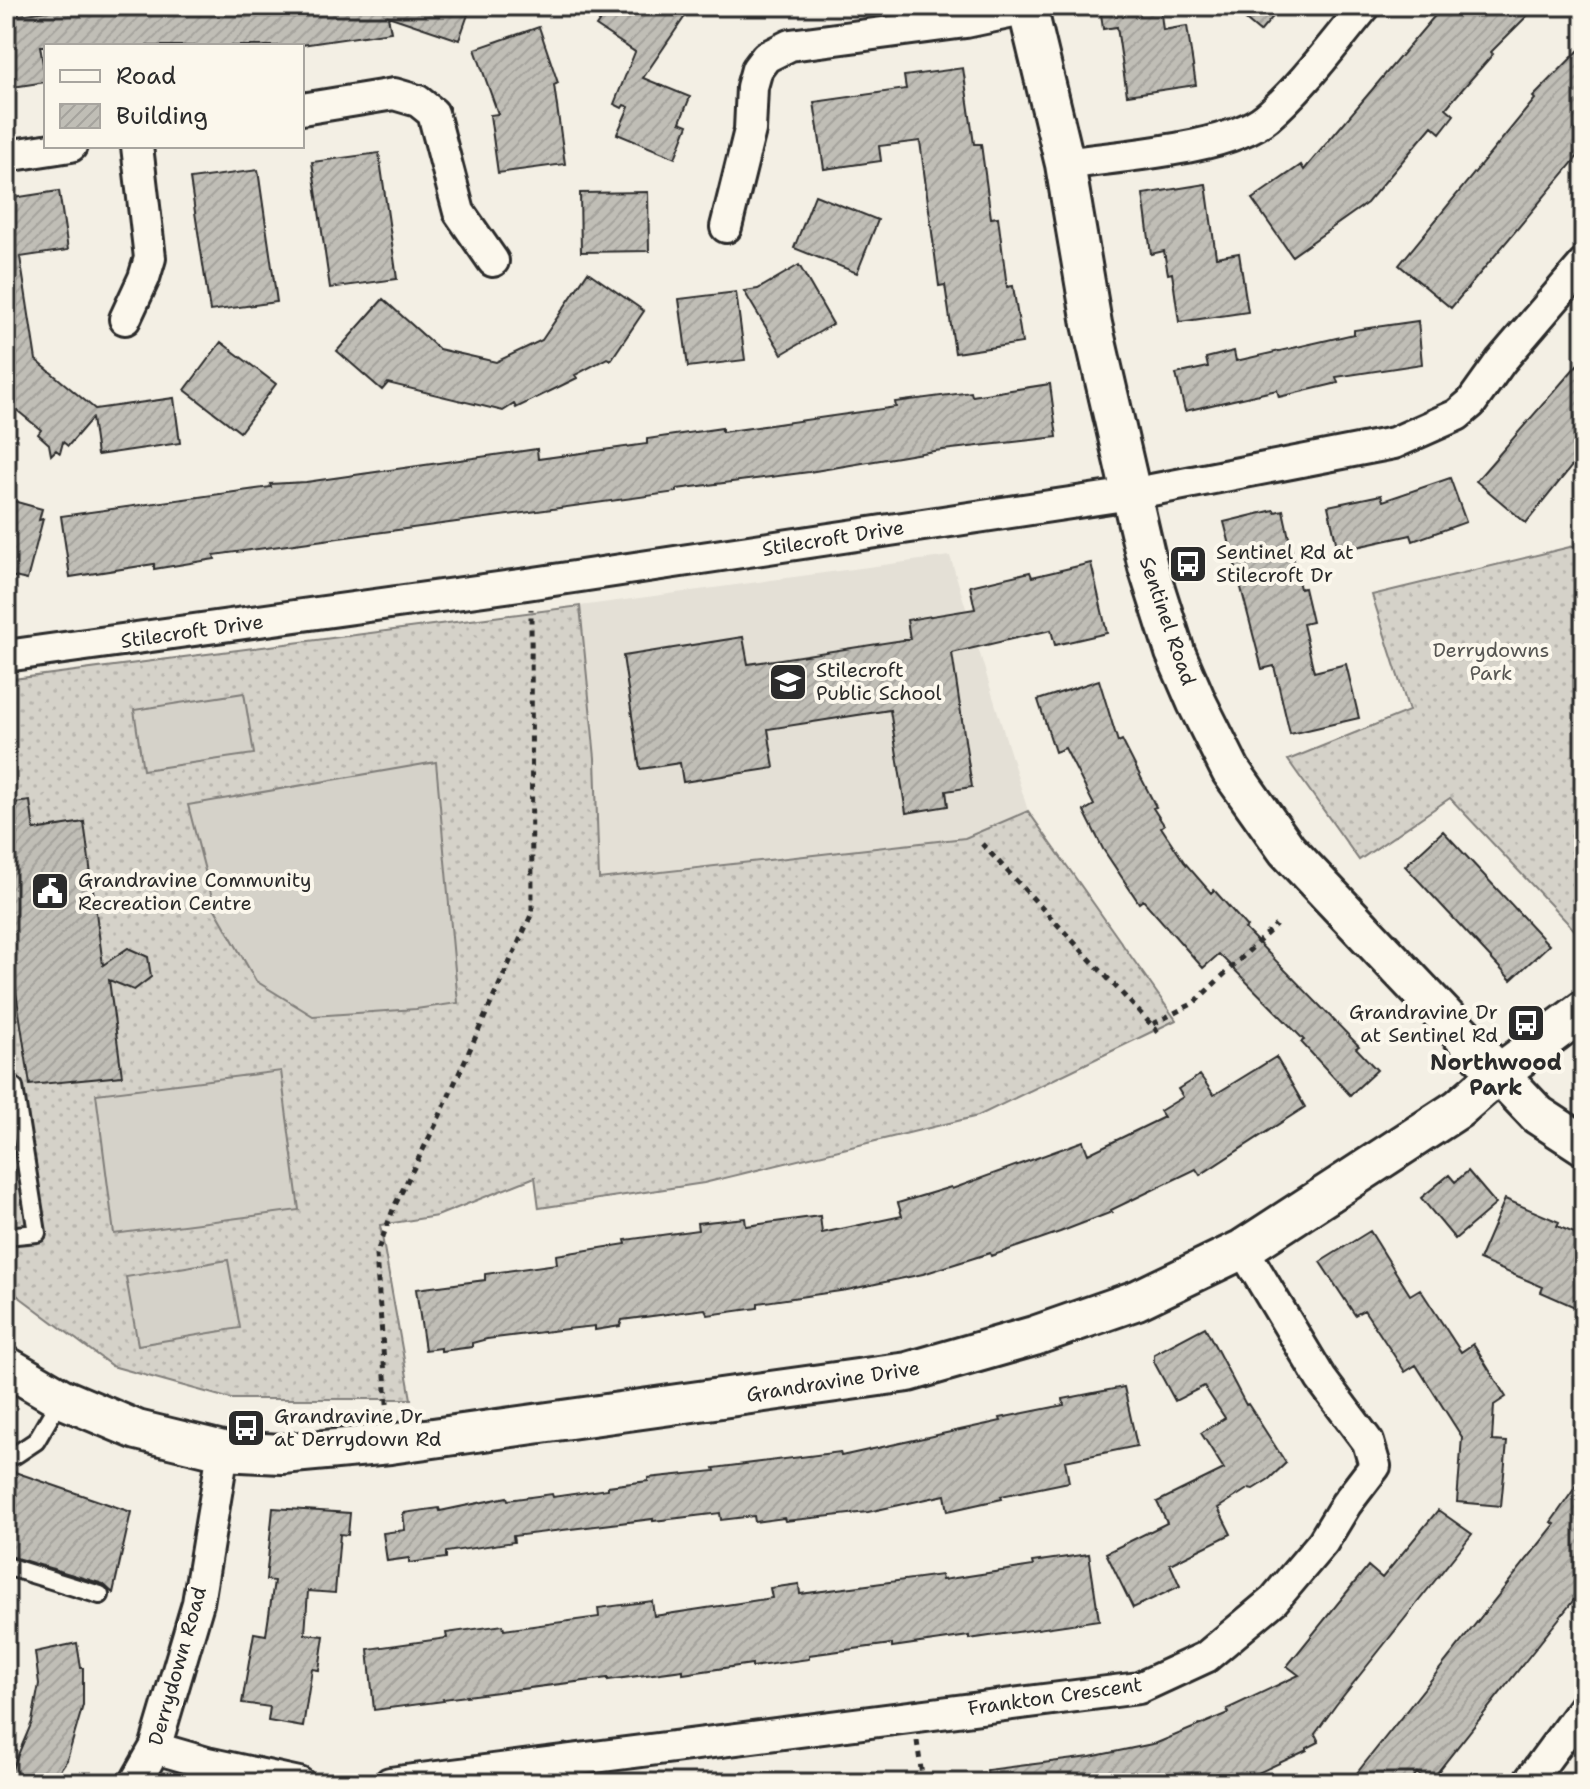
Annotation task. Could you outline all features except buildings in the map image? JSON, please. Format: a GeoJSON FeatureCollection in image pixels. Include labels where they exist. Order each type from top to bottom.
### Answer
{"type":"FeatureCollection","features":[{"type":"Feature","properties":{"kind":"street"},"geometry":{"type":"LineString","coordinates":[[1065,164],[1212,142],[1239,133],[1265,119],[1282,102],[1365,6]]}},
{"type":"Feature","properties":{"kind":"street"},"geometry":{"type":"LineString","coordinates":[[726,227],[750,130],[752,87],[757,69],[766,57],[790,45],[966,22],[1027,8]]}},
{"type":"Feature","properties":{"kind":"street","name":"Sentinel Road"},"geometry":{"type":"LineString","coordinates":[[1027,8],[1065,164],[1092,324],[1148,567],[1175,652],[1231,771],[1306,873],[1497,1075],[1538,1115],[1584,1145]]}},
{"type":"Feature","properties":{"kind":"street"},"geometry":{"type":"LineString","coordinates":[[304,109],[394,94],[418,101],[433,113],[459,212],[493,261]]}},
{"type":"Feature","properties":{"kind":"street"},"geometry":{"type":"LineString","coordinates":[[6,156],[58,148]]}},
{"type":"Feature","properties":{"kind":"street"},"geometry":{"type":"LineString","coordinates":[[125,319],[150,258],[137,148]]}},
{"type":"Feature","properties":{"kind":"street","name":"Stilecroft Drive"},"geometry":{"type":"LineString","coordinates":[[6,656],[527,584],[1131,494],[1394,443],[1457,415],[1471,403],[1501,361],[1584,264]]}},
{"type":"Feature","properties":{"kind":"street","name":"Grandravine Drive"},"geometry":{"type":"LineString","coordinates":[[6,1366],[61,1398],[137,1430],[223,1451],[282,1454],[390,1444],[908,1372],[1034,1336],[1137,1300],[1243,1249],[1414,1140],[1584,1010]]}},
{"type":"Feature","properties":{"kind":"street","name":"Frankton Crescent"},"geometry":{"type":"LineString","coordinates":[[390,1783],[1139,1688],[1206,1657],[1274,1600],[1323,1542],[1346,1504],[1375,1466],[1374,1454],[1363,1435],[1321,1379],[1243,1249]]}},
{"type":"Feature","properties":{"kind":"street","name":"Derrydown Road"},"geometry":{"type":"LineString","coordinates":[[135,1783],[155,1748],[198,1603],[223,1451]]}},
{"type":"Feature","properties":{"kind":"street"},"geometry":{"type":"LineString","coordinates":[[1528,1783],[1584,1707]]}},
{"type":"Feature","properties":{"kind":"street"},"geometry":{"type":"LineString","coordinates":[[155,1748],[299,1783]]}},
{"type":"Feature","properties":{"kind":"lane"},"geometry":{"type":"LineString","coordinates":[[6,1082],[14,1087],[37,1233],[6,1236]]}},
{"type":"Feature","properties":{"kind":"lane"},"geometry":{"type":"LineString","coordinates":[[6,1453],[15,1455],[36,1441],[61,1398]]}},
{"type":"Feature","properties":{"kind":"lane"},"geometry":{"type":"LineString","coordinates":[[6,1566],[100,1595]]}},
{"type":"Feature","properties":{"kind":"path"},"geometry":{"type":"LineString","coordinates":[[390,1444],[376,1255],[394,1207],[436,1124],[532,913],[532,618],[527,584]]}},
{"type":"Feature","properties":{"kind":"path"},"geometry":{"type":"LineString","coordinates":[[982,844],[1161,1035]]}},
{"type":"Feature","properties":{"kind":"path"},"geometry":{"type":"LineString","coordinates":[[1153,1024],[1194,1003],[1276,925]]}},
{"type":"Feature","properties":{"kind":"path"},"geometry":{"type":"LineString","coordinates":[[913,1716],[923,1783]]}},
{"type":"Feature","properties":{"kind":"shaded area","name":"Stilecroft Public School"},"geometry":{"type":"Polygon","coordinates":[[[950,556],[1028,811],[965,838],[599,879],[595,758],[580,606],[950,556]]]}},
{"type":"Feature","properties":{"kind":"green space","name":"Derrydowns Park"},"geometry":{"type":"Polygon","coordinates":[[[1584,533],[1584,935],[1581,937],[1450,798],[1359,860],[1288,760],[1409,711],[1372,595],[1574,546],[1584,533]]]}},
{"type":"Feature","properties":{"kind":"green space"},"geometry":{"type":"Polygon","coordinates":[[[580,606],[595,758],[599,879],[965,838],[1028,811],[1176,1020],[978,1116],[704,1183],[539,1208],[535,1177],[437,1216],[380,1225],[411,1399],[231,1399],[112,1366],[6,1287],[6,680],[580,606]]]}},
{"type":"Feature","properties":{"kind":"green space"},"geometry":{"type":"Polygon","coordinates":[[[244,693],[254,754],[143,770],[134,710],[244,693]]]}},
{"type":"Feature","properties":{"kind":"green space"},"geometry":{"type":"Polygon","coordinates":[[[436,762],[458,1003],[313,1016],[256,981],[215,909],[188,805],[436,762]]]}},
{"type":"Feature","properties":{"kind":"green space"},"geometry":{"type":"Polygon","coordinates":[[[281,1071],[299,1210],[114,1234],[96,1094],[281,1071]]]}},
{"type":"Feature","properties":{"kind":"green space"},"geometry":{"type":"Polygon","coordinates":[[[228,1260],[240,1328],[138,1345],[126,1277],[228,1260]]]}},
{"type":"Feature","properties":{"kind":"waterway"},"geometry":{"type":"LineString","coordinates":[[1579,588],[1584,586]]}},
{"type":"Feature","properties":{"kind":"place","name":"Sentinel Rd at Stilecroft Dr"},"geometry":{"type":"Point","coordinates":[1188,564]}},
{"type":"Feature","properties":{"kind":"place","name":"Stilecroft Public School"},"geometry":{"type":"Point","coordinates":[788,682]}},
{"type":"Feature","properties":{"kind":"place","name":"Grandravine Community Recreation Centre"},"geometry":{"type":"Point","coordinates":[50,891]}},
{"type":"Feature","properties":{"kind":"place","name":"Grandravine Dr at Sentinel Rd"},"geometry":{"type":"Point","coordinates":[1526,1023]}},
{"type":"Feature","properties":{"kind":"place","name":"Grandravine Dr at Derrydown Rd"},"geometry":{"type":"Point","coordinates":[246,1428]}},
{"type":"Feature","properties":{"kind":"district","name":"Northwood Park"},"geometry":{"type":"Point","coordinates":[1496,1074]}}]}
